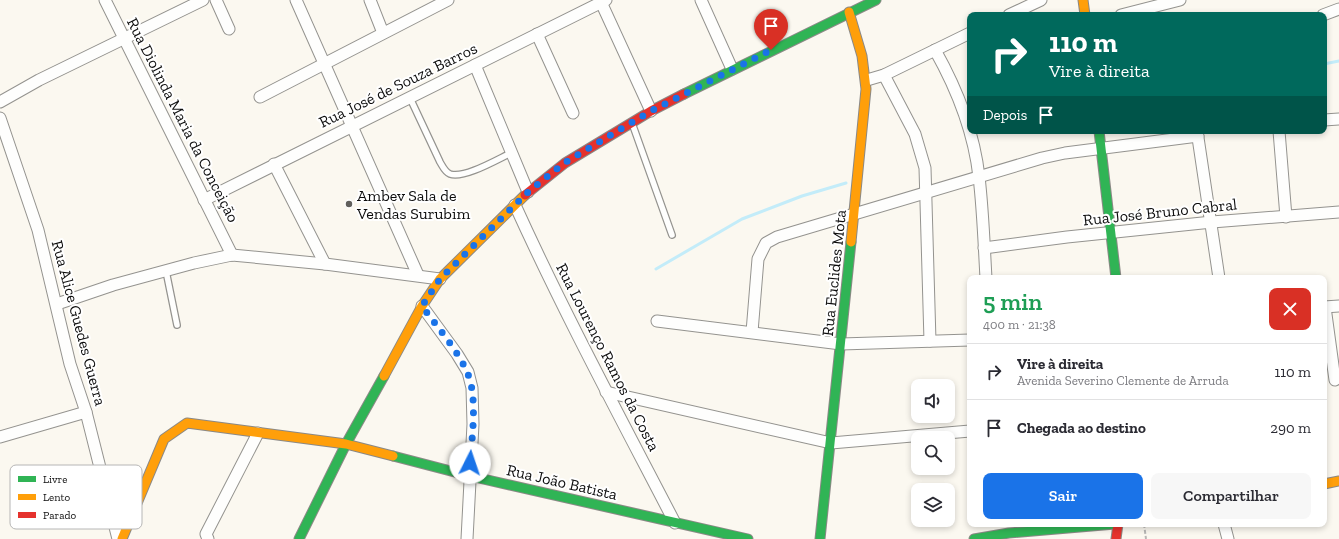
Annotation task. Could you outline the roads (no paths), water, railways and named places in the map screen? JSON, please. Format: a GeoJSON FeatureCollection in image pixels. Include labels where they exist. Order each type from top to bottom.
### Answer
{"type":"FeatureCollection","features":[{"type":"Feature","properties":{"kind":"main road"},"geometry":{"type":"LineString","coordinates":[[299,539],[346,444],[422,306],[440,279],[528,192],[564,163],[651,111],[732,69],[876,0]]}},
{"type":"Feature","properties":{"kind":"main road"},"geometry":{"type":"LineString","coordinates":[[1083,0],[1085,12]]}},
{"type":"Feature","properties":{"kind":"main road","name":"Rua Euclides Mota"},"geometry":{"type":"LineString","coordinates":[[820,539],[855,213],[867,80],[862,50],[849,12]]}},
{"type":"Feature","properties":{"kind":"main road"},"geometry":{"type":"LineString","coordinates":[[1099,134],[1116,275]]}},
{"type":"Feature","properties":{"kind":"main road","name":"Rua João Batista"},"geometry":{"type":"LineString","coordinates":[[142,491],[164,439],[187,423],[346,444],[470,476],[748,539]]}},
{"type":"Feature","properties":{"kind":"main road"},"geometry":{"type":"LineString","coordinates":[[1327,483],[1339,481]]}},
{"type":"Feature","properties":{"kind":"main road"},"geometry":{"type":"LineString","coordinates":[[974,539],[1006,533],[1079,527]]}},
{"type":"Feature","properties":{"kind":"main road"},"geometry":{"type":"LineString","coordinates":[[1116,539],[1118,527]]}},
{"type":"Feature","properties":{"kind":"main road","name":"Rua João Batista"},"geometry":{"type":"LineString","coordinates":[[122,539],[126,529]]}},
{"type":"Feature","properties":{"kind":"street","name":"Rua Diolinda Maria da Conceição"},"geometry":{"type":"LineString","coordinates":[[105,0],[232,255]]}},
{"type":"Feature","properties":{"kind":"street"},"geometry":{"type":"LineString","coordinates":[[0,102],[39,80],[203,0]]}},
{"type":"Feature","properties":{"kind":"street"},"geometry":{"type":"LineString","coordinates":[[216,0],[229,29]]}},
{"type":"Feature","properties":{"kind":"street"},"geometry":{"type":"LineString","coordinates":[[296,0],[418,275]]}},
{"type":"Feature","properties":{"kind":"street"},"geometry":{"type":"LineString","coordinates":[[370,0],[383,33]]}},
{"type":"Feature","properties":{"kind":"street"},"geometry":{"type":"LineString","coordinates":[[260,97],[448,0]]}},
{"type":"Feature","properties":{"kind":"street"},"geometry":{"type":"LineString","coordinates":[[701,0],[732,69]]}},
{"type":"Feature","properties":{"kind":"street"},"geometry":{"type":"LineString","coordinates":[[1015,12],[1041,0]]}},
{"type":"Feature","properties":{"kind":"street"},"geometry":{"type":"LineString","coordinates":[[1133,12],[1180,0]]}},
{"type":"Feature","properties":{"kind":"street"},"geometry":{"type":"LineString","coordinates":[[602,1],[651,111]]}},
{"type":"Feature","properties":{"kind":"street","name":"Rua José de Souza Barros"},"geometry":{"type":"LineString","coordinates":[[204,200],[602,1]]}},
{"type":"Feature","properties":{"kind":"street"},"geometry":{"type":"LineString","coordinates":[[1327,14],[1339,9]]}},
{"type":"Feature","properties":{"kind":"street"},"geometry":{"type":"LineString","coordinates":[[537,34],[573,113]]}},
{"type":"Feature","properties":{"kind":"street"},"geometry":{"type":"LineString","coordinates":[[867,80],[884,75],[967,34]]}},
{"type":"Feature","properties":{"kind":"street"},"geometry":{"type":"LineString","coordinates":[[935,50],[948,74],[967,122]]}},
{"type":"Feature","properties":{"kind":"street"},"geometry":{"type":"LineString","coordinates":[[475,65],[528,192]]}},
{"type":"Feature","properties":{"kind":"street"},"geometry":{"type":"LineString","coordinates":[[884,75],[902,106],[921,152],[925,168],[930,341]]}},
{"type":"Feature","properties":{"kind":"street","name":"Rua Alice Guedes Guerra"},"geometry":{"type":"LineString","coordinates":[[0,118],[38,230],[57,304],[70,364],[86,412],[99,465]]}},
{"type":"Feature","properties":{"kind":"street"},"geometry":{"type":"LineString","coordinates":[[1327,120],[1339,119]]}},
{"type":"Feature","properties":{"kind":"street"},"geometry":{"type":"LineString","coordinates":[[970,134],[979,176],[986,275]]}},
{"type":"Feature","properties":{"kind":"street"},"geometry":{"type":"LineString","coordinates":[[752,332],[758,259],[766,243],[777,237],[979,176],[1065,153],[1101,149],[1192,134]]}},
{"type":"Feature","properties":{"kind":"street"},"geometry":{"type":"LineString","coordinates":[[1198,134],[1219,275]]}},
{"type":"Feature","properties":{"kind":"street"},"geometry":{"type":"LineString","coordinates":[[1279,134],[1286,217]]}},
{"type":"Feature","properties":{"kind":"street"},"geometry":{"type":"LineString","coordinates":[[274,164],[325,264]]}},
{"type":"Feature","properties":{"kind":"street","name":"Rua Lourenço Ramos da Costa"},"geometry":{"type":"LineString","coordinates":[[515,205],[538,257],[606,392],[675,522]]}},
{"type":"Feature","properties":{"kind":"street","name":"Rua José Bruno Cabral"},"geometry":{"type":"LineString","coordinates":[[984,248],[1212,222],[1339,212]]}},
{"type":"Feature","properties":{"kind":"street"},"geometry":{"type":"LineString","coordinates":[[57,304],[113,285],[166,270],[232,255],[325,264],[440,279]]}},
{"type":"Feature","properties":{"kind":"street"},"geometry":{"type":"LineString","coordinates":[[422,306],[457,354],[468,372],[472,388],[473,424],[467,539]]}},
{"type":"Feature","properties":{"kind":"street"},"geometry":{"type":"LineString","coordinates":[[1327,307],[1339,306]]}},
{"type":"Feature","properties":{"kind":"street"},"geometry":{"type":"LineString","coordinates":[[657,321],[841,344],[967,340]]}},
{"type":"Feature","properties":{"kind":"street"},"geometry":{"type":"LineString","coordinates":[[1327,325],[1333,380]]}},
{"type":"Feature","properties":{"kind":"street"},"geometry":{"type":"LineString","coordinates":[[606,392],[831,443],[967,431]]}},
{"type":"Feature","properties":{"kind":"street"},"geometry":{"type":"LineString","coordinates":[[0,437],[86,412]]}},
{"type":"Feature","properties":{"kind":"street"},"geometry":{"type":"LineString","coordinates":[[208,539],[206,534],[258,432]]}},
{"type":"Feature","properties":{"kind":"street"},"geometry":{"type":"LineString","coordinates":[[1225,527],[1228,539]]}},
{"type":"Feature","properties":{"kind":"street","name":"Rua Alice Guedes Guerra"},"geometry":{"type":"LineString","coordinates":[[115,529],[118,539]]}},
{"type":"Feature","properties":{"kind":"lane"},"geometry":{"type":"LineString","coordinates":[[410,98],[445,171],[451,174],[461,175],[512,153]]}},
{"type":"Feature","properties":{"kind":"lane"},"geometry":{"type":"LineString","coordinates":[[632,122],[672,235]]}},
{"type":"Feature","properties":{"kind":"lane"},"geometry":{"type":"LineString","coordinates":[[166,270],[177,325]]}},
{"type":"Feature","properties":{"kind":"waterway"},"geometry":{"type":"LineString","coordinates":[[1327,63],[1339,61]]}},
{"type":"Feature","properties":{"kind":"waterway"},"geometry":{"type":"LineString","coordinates":[[656,269],[742,219],[802,196],[846,183]]}},
{"type":"Feature","properties":{"kind":"place","name":"Ambev Sala de Vendas Surubim"},"geometry":{"type":"Point","coordinates":[349,204]}}]}
